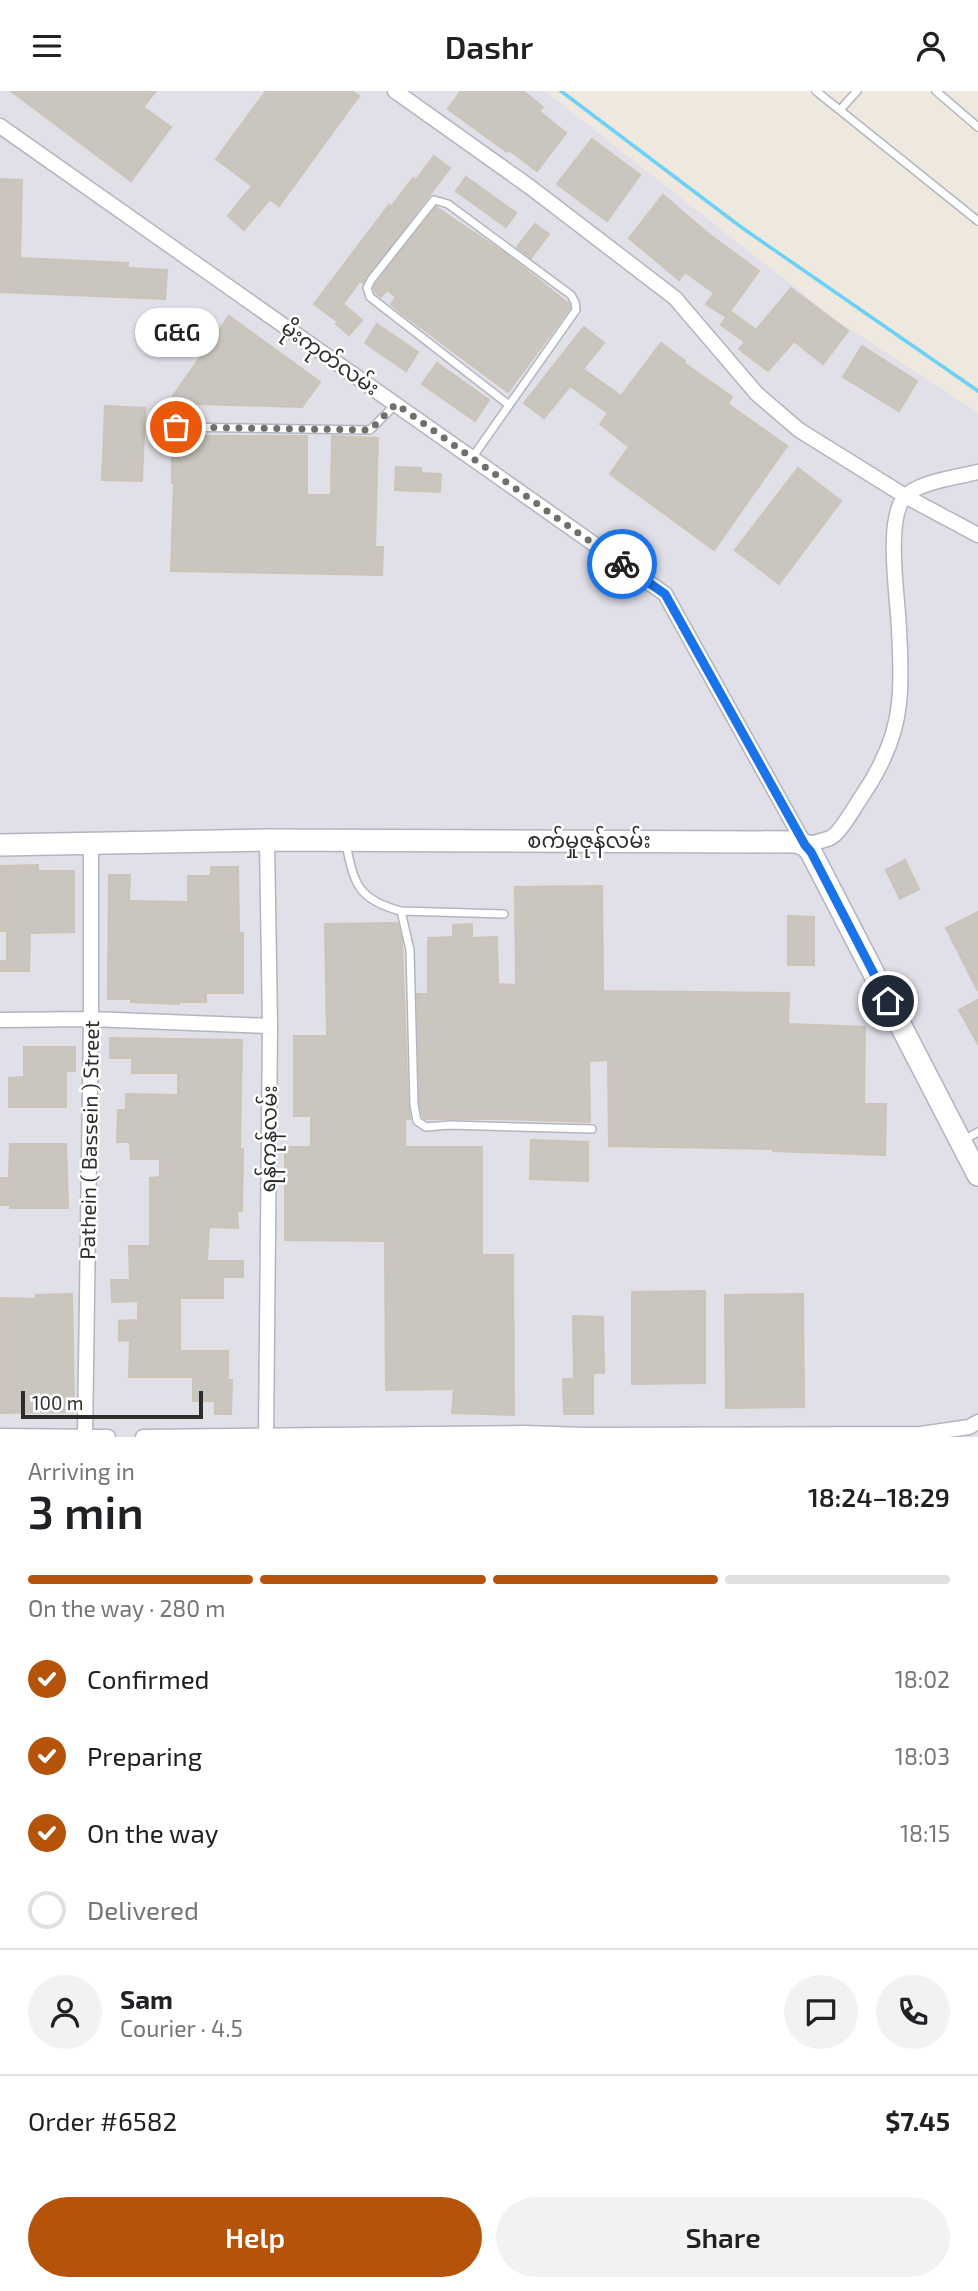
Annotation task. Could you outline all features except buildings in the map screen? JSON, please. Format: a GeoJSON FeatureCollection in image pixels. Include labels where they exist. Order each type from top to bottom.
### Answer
{"type":"FeatureCollection","features":[{"type":"Feature","properties":{"kind":"street"},"geometry":{"type":"LineString","coordinates":[[395,91],[530,187],[675,298],[757,394],[799,430],[905,496],[978,535]]}},
{"type":"Feature","properties":{"kind":"street","name":"မိုးကုတ်လမ်း"},"geometry":{"type":"LineString","coordinates":[[0,125],[665,594],[805,845]]}},
{"type":"Feature","properties":{"kind":"street"},"geometry":{"type":"LineString","coordinates":[[978,472],[914,489],[898,507],[895,587],[899,629],[900,703],[894,733],[885,758],[869,786],[833,837],[805,845],[970,1137],[978,1175]]}},
{"type":"Feature","properties":{"kind":"street","name":"ရန်ကုန်လမ်း"},"geometry":{"type":"LineString","coordinates":[[266,1437],[270,1026],[267,840]]}},
{"type":"Feature","properties":{"kind":"street","name":"စက်မှုဇုန်လမ်း"},"geometry":{"type":"LineString","coordinates":[[0,845],[345,840],[771,841],[805,845]]}},
{"type":"Feature","properties":{"kind":"street","name":"Pathein ( Bassein ) Street"},"geometry":{"type":"LineString","coordinates":[[85,1435],[91,845]]}},
{"type":"Feature","properties":{"kind":"street"},"geometry":{"type":"LineString","coordinates":[[0,1020],[91,1019],[270,1026]]}},
{"type":"Feature","properties":{"kind":"street"},"geometry":{"type":"LineString","coordinates":[[143,1437],[921,1434],[969,1427],[978,1422]]}},
{"type":"Feature","properties":{"kind":"street"},"geometry":{"type":"LineString","coordinates":[[0,1436],[108,1437]]}},
{"type":"Feature","properties":{"kind":"lane"},"geometry":{"type":"LineString","coordinates":[[816,91],[978,221]]}},
{"type":"Feature","properties":{"kind":"lane"},"geometry":{"type":"LineString","coordinates":[[841,110],[857,91]]}},
{"type":"Feature","properties":{"kind":"lane"},"geometry":{"type":"LineString","coordinates":[[936,91],[978,127]]}},
{"type":"Feature","properties":{"kind":"lane"},"geometry":{"type":"LineString","coordinates":[[472,458],[576,310],[575,302],[571,295],[448,204],[434,200],[370,280],[367,288],[370,297],[509,405]]}},
{"type":"Feature","properties":{"kind":"lane"},"geometry":{"type":"LineString","coordinates":[[176,427],[370,430],[396,404]]}},
{"type":"Feature","properties":{"kind":"lane"},"geometry":{"type":"LineString","coordinates":[[345,840],[353,878],[363,894],[389,908],[401,911],[504,914]]}},
{"type":"Feature","properties":{"kind":"lane"},"geometry":{"type":"LineString","coordinates":[[401,911],[410,950],[414,1105],[417,1121],[426,1127],[450,1125],[592,1129]]}},
{"type":"Feature","properties":{"kind":"shaded area"},"geometry":{"type":"Polygon","coordinates":[[[0,91],[545,91],[835,319],[978,413],[978,1437],[0,1437],[0,91]]]}},
{"type":"Feature","properties":{"kind":"waterway"},"geometry":{"type":"LineString","coordinates":[[561,91],[741,227],[978,391]]}},
{"type":"Feature","properties":{"kind":"way so far"},"geometry":{"type":"LineString","coordinates":[[176,427],[370,430],[396,404],[622,564]]}},
{"type":"Feature","properties":{"kind":"place","name":"G&G"},"geometry":{"type":"Point","coordinates":[176,427]}},
{"type":"Feature","properties":{"kind":"route"},"geometry":{"type":"LineString","coordinates":[[622,564],[665,594],[811,852],[888,1001]]}}]}
